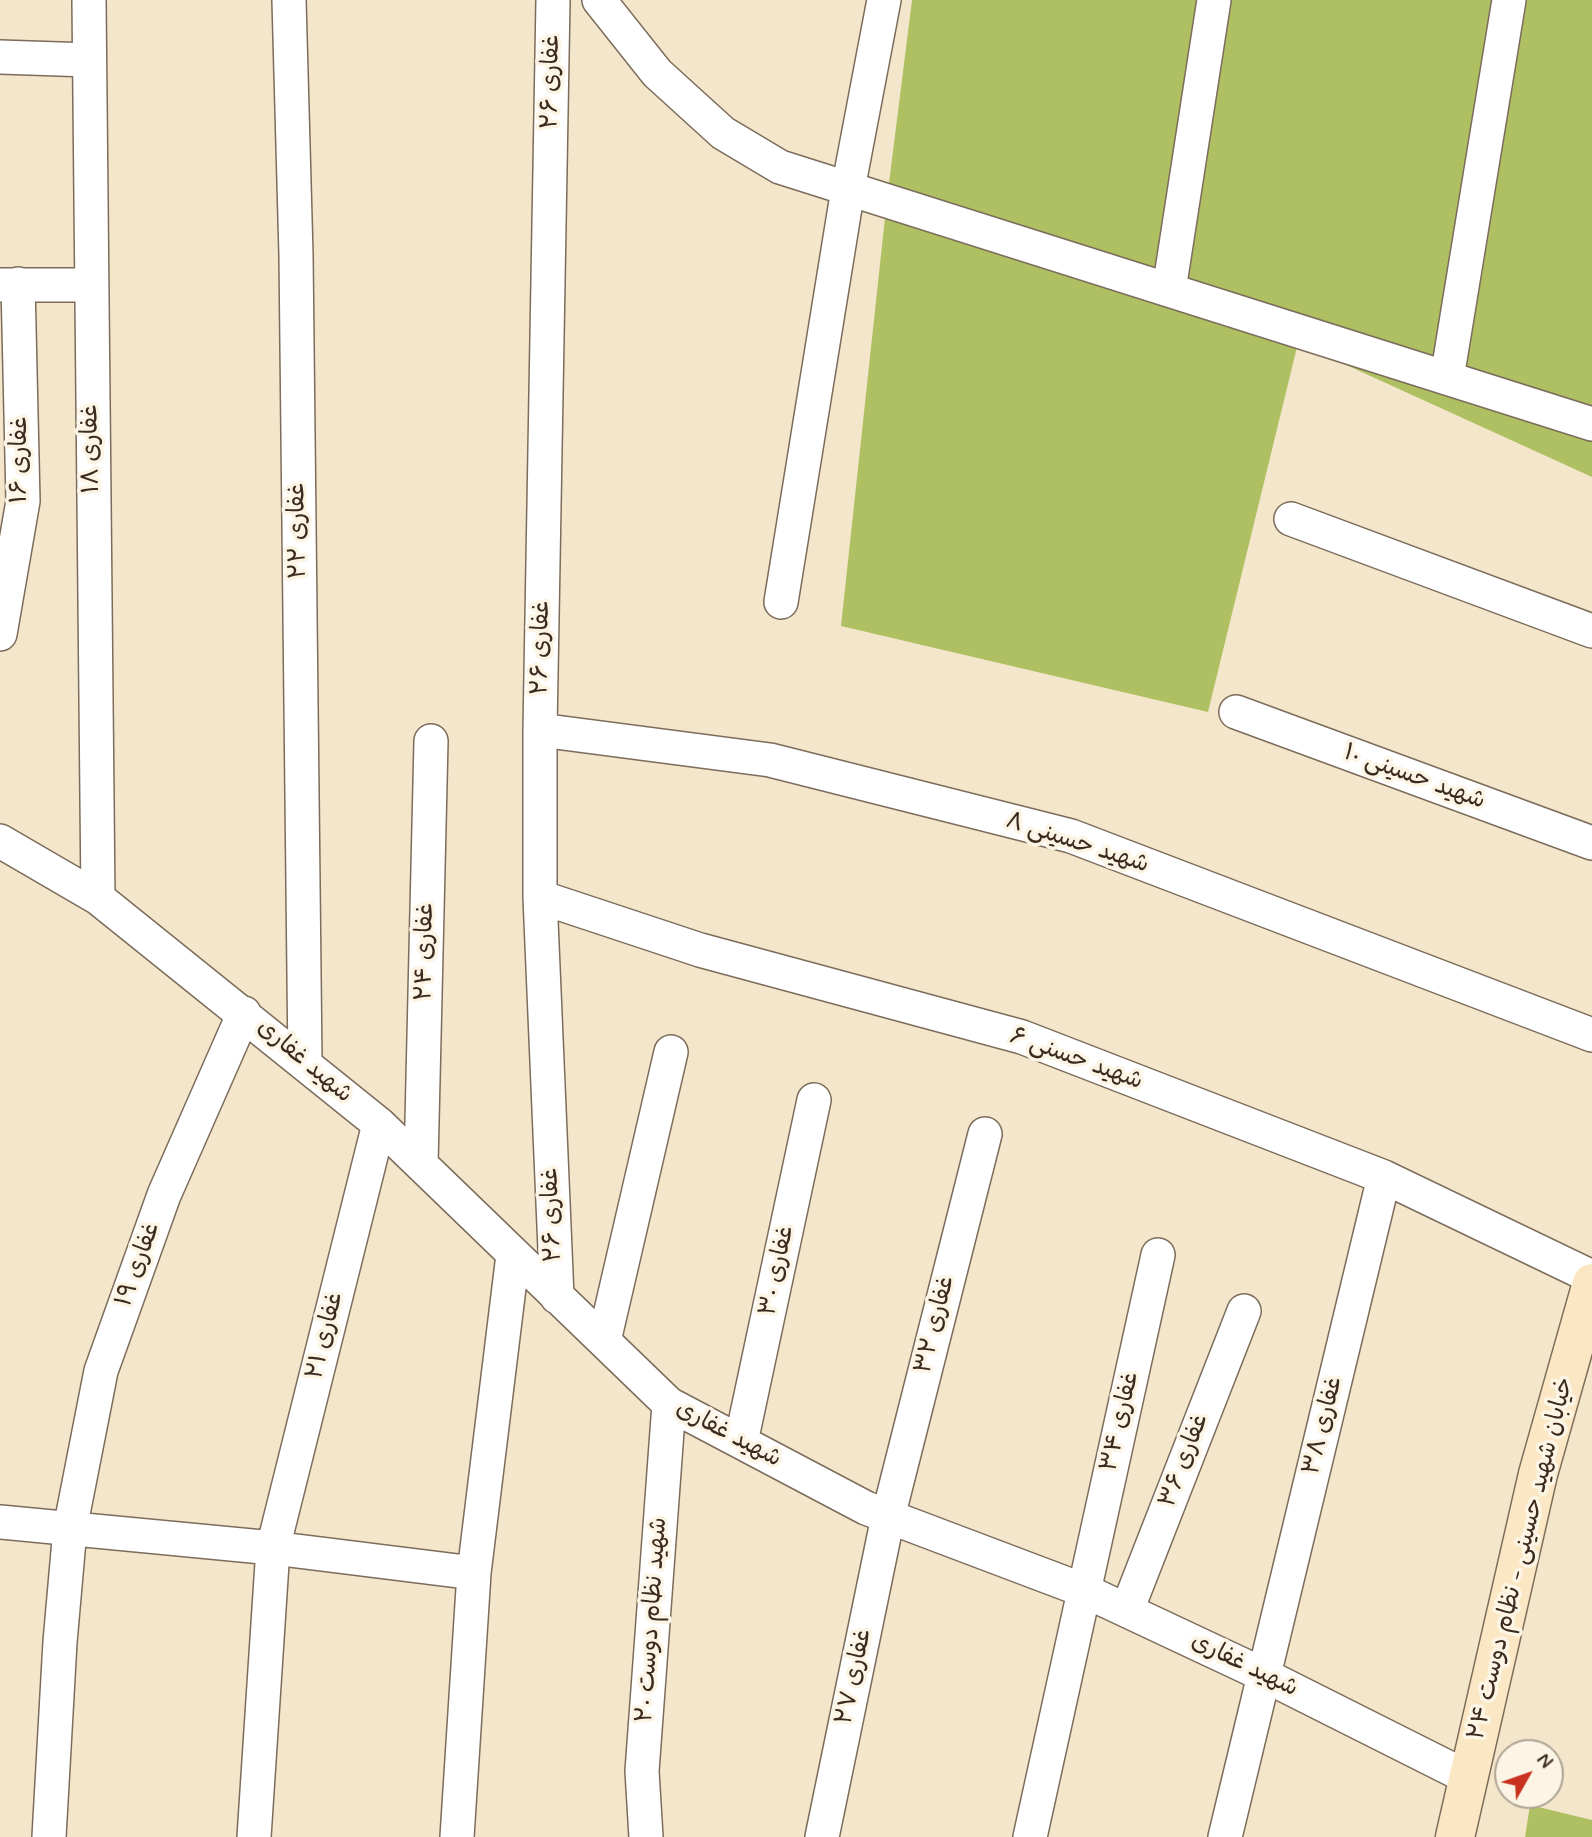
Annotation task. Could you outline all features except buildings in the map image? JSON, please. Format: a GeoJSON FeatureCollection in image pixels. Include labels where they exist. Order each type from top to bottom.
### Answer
{"type":"FeatureCollection","features":[{"type":"Feature","properties":{"kind":"street","name":"غفاری ۱۸"},"geometry":{"type":"LineString","coordinates":[[89,0],[89,285],[98,898]]}},
{"type":"Feature","properties":{"kind":"street","name":"غفاری ۲۲"},"geometry":{"type":"LineString","coordinates":[[289,0],[296,255],[305,1063]]}},
{"type":"Feature","properties":{"kind":"street","name":"غفاری ۲۶"},"geometry":{"type":"LineString","coordinates":[[553,0],[540,730],[540,897],[557,1297]]}},
{"type":"Feature","properties":{"kind":"street"},"geometry":{"type":"LineString","coordinates":[[599,0],[657,74],[723,132],[780,167],[1592,424]]}},
{"type":"Feature","properties":{"kind":"street"},"geometry":{"type":"LineString","coordinates":[[781,602],[848,189],[884,0]]}},
{"type":"Feature","properties":{"kind":"street"},"geometry":{"type":"LineString","coordinates":[[1169,290],[1214,0]]}},
{"type":"Feature","properties":{"kind":"street"},"geometry":{"type":"LineString","coordinates":[[1447,378],[1509,0]]}},
{"type":"Feature","properties":{"kind":"street"},"geometry":{"type":"LineString","coordinates":[[0,57],[89,60]]}},
{"type":"Feature","properties":{"kind":"street"},"geometry":{"type":"LineString","coordinates":[[9,285],[89,285]]}},
{"type":"Feature","properties":{"kind":"street","name":"غفاری ۱۶"},"geometry":{"type":"LineString","coordinates":[[0,634],[23,501],[9,285]]}},
{"type":"Feature","properties":{"kind":"street"},"geometry":{"type":"LineString","coordinates":[[1291,519],[1592,631]]}},
{"type":"Feature","properties":{"kind":"street","name":"شهید حسینی ۱۰"},"geometry":{"type":"LineString","coordinates":[[1236,712],[1592,843]]}},
{"type":"Feature","properties":{"kind":"street","name":"شهید حسینی ۸"},"geometry":{"type":"LineString","coordinates":[[540,730],[770,760],[1071,836],[1592,1035]]}},
{"type":"Feature","properties":{"kind":"street","name":"غفاری ۲۴"},"geometry":{"type":"LineString","coordinates":[[421,1164],[431,741]]}},
{"type":"Feature","properties":{"kind":"street","name":"شهید غفاری"},"geometry":{"type":"LineString","coordinates":[[0,841],[98,898],[379,1124],[669,1404],[866,1508],[1083,1590],[1264,1675],[1469,1778]]}},
{"type":"Feature","properties":{"kind":"street","name":"شهید حسنی ۶"},"geometry":{"type":"LineString","coordinates":[[540,897],[700,950],[1022,1037],[1384,1177],[1592,1277]]}},
{"type":"Feature","properties":{"kind":"street","name":"غفاری ۱۹"},"geometry":{"type":"LineString","coordinates":[[49,1837],[60,1642],[70,1529],[101,1371],[164,1195],[244,1013]]}},
{"type":"Feature","properties":{"kind":"street"},"geometry":{"type":"LineString","coordinates":[[604,1342],[671,1052]]}},
{"type":"Feature","properties":{"kind":"street","name":"غفاری ۳۰"},"geometry":{"type":"LineString","coordinates":[[741,1442],[814,1100]]}},
{"type":"Feature","properties":{"kind":"street","name":"غفاری ۲۱"},"geometry":{"type":"LineString","coordinates":[[254,1837],[273,1548],[379,1124]]}},
{"type":"Feature","properties":{"kind":"street","name":"غفاری ۳۲"},"geometry":{"type":"LineString","coordinates":[[888,1517],[985,1134]]}},
{"type":"Feature","properties":{"kind":"street","name":"غفاری ۳۸"},"geometry":{"type":"LineString","coordinates":[[1225,1837],[1384,1177]]}},
{"type":"Feature","properties":{"kind":"street"},"geometry":{"type":"LineString","coordinates":[[457,1837],[474,1573],[513,1255]]}},
{"type":"Feature","properties":{"kind":"street","name":"غفاری ۳۴"},"geometry":{"type":"LineString","coordinates":[[1030,1837],[1158,1255]]}},
{"type":"Feature","properties":{"kind":"street","name":"خیابان شهید حسینی - نظام دوست ۲۴"},"geometry":{"type":"LineString","coordinates":[[1455,1837],[1538,1474],[1592,1283]]}},
{"type":"Feature","properties":{"kind":"street","name":"غفاری ۳۶"},"geometry":{"type":"LineString","coordinates":[[1127,1611],[1244,1311]]}},
{"type":"Feature","properties":{"kind":"street","name":"شهید نظام دوست ۲۰"},"geometry":{"type":"LineString","coordinates":[[646,1837],[642,1771],[669,1404]]}},
{"type":"Feature","properties":{"kind":"street","name":"غفاری ۲۷"},"geometry":{"type":"LineString","coordinates":[[822,1837],[888,1517]]}},
{"type":"Feature","properties":{"kind":"street"},"geometry":{"type":"LineString","coordinates":[[0,1522],[273,1548],[474,1573]]}},
{"type":"Feature","properties":{"kind":"green space"},"geometry":{"type":"Polygon","coordinates":[[[912,0],[1592,0],[1592,477],[1298,343],[1208,712],[841,626],[887,199],[912,0]]]}},
{"type":"Feature","properties":{"kind":"green space"},"geometry":{"type":"Polygon","coordinates":[[[1529,1809],[1547,1809],[1592,1820],[1592,1837],[1525,1837],[1529,1809]]]}}]}
